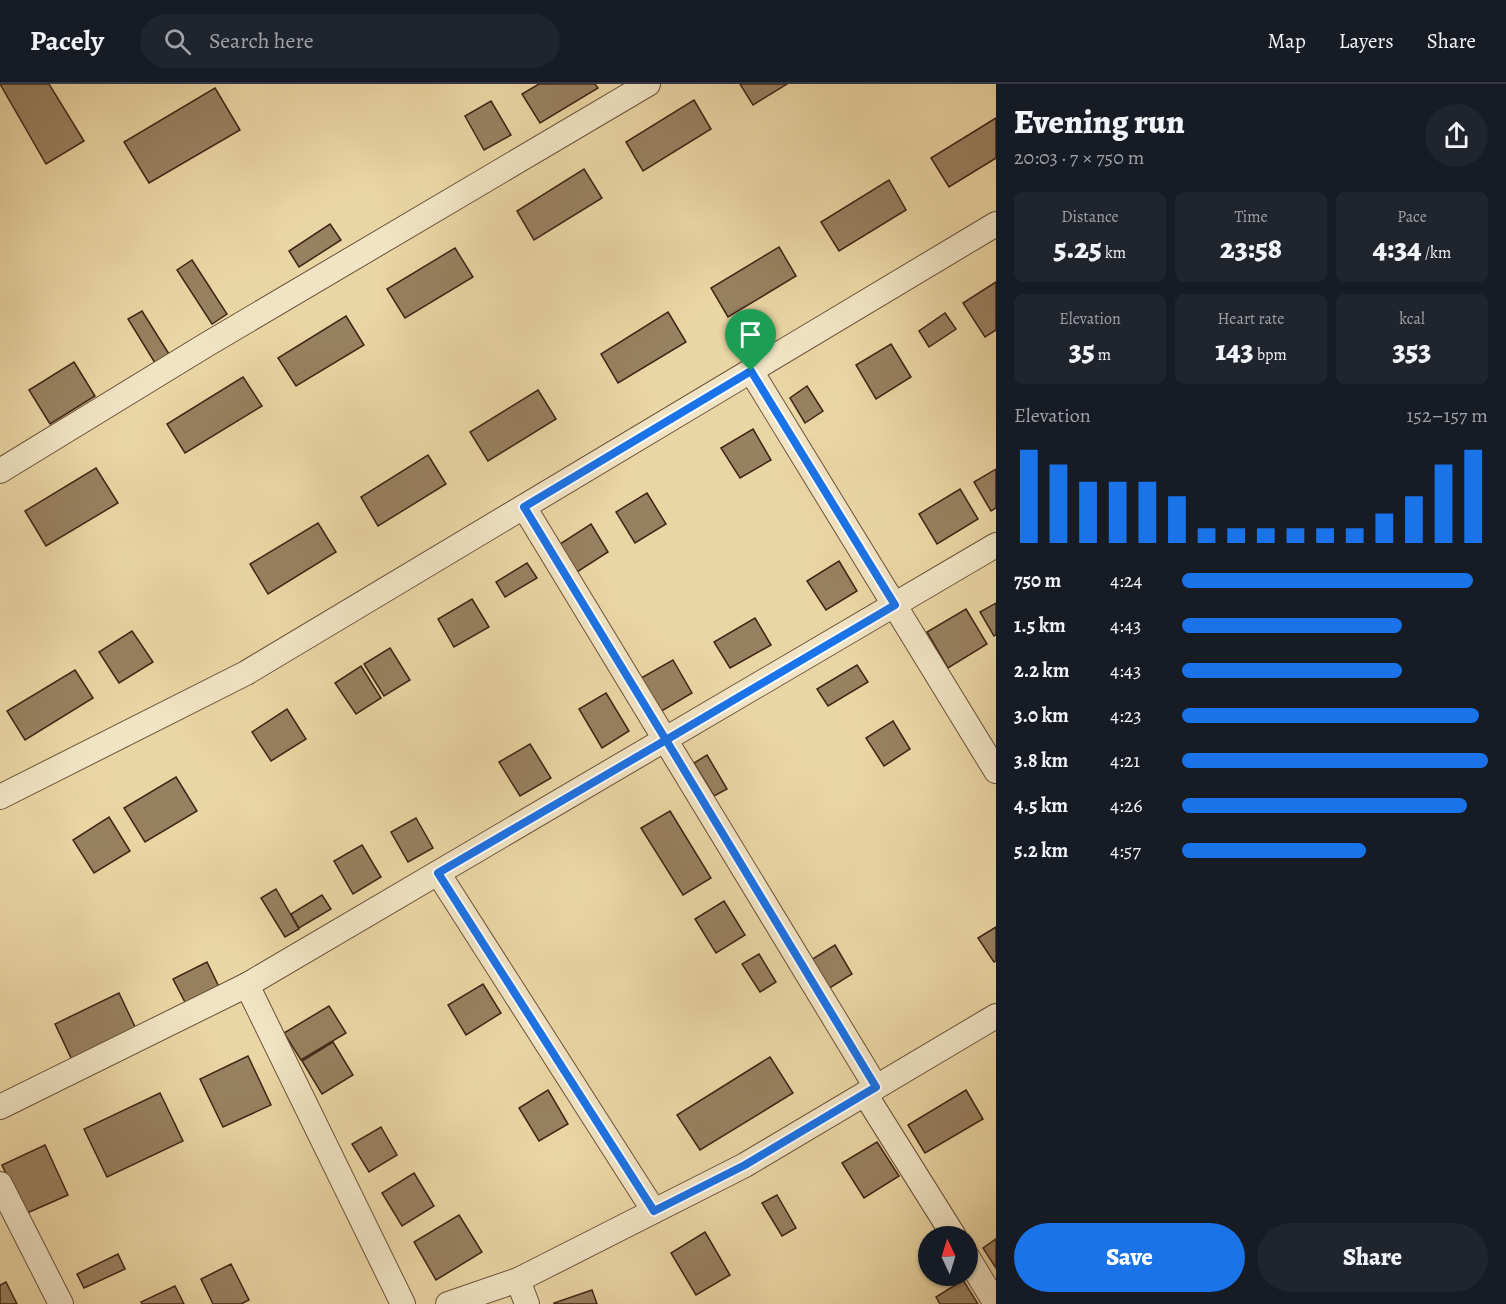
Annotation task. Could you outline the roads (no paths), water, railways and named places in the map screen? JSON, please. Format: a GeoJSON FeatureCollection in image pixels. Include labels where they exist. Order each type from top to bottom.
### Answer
{"type":"FeatureCollection","features":[{"type":"Feature","properties":{"kind":"street"},"geometry":{"type":"LineString","coordinates":[[0,471],[206,345],[648,84]]}},
{"type":"Feature","properties":{"kind":"street"},"geometry":{"type":"LineString","coordinates":[[0,797],[246,673],[996,224]]}},
{"type":"Feature","properties":{"kind":"street"},"geometry":{"type":"LineString","coordinates":[[751,371],[996,771]]}},
{"type":"Feature","properties":{"kind":"street"},"geometry":{"type":"LineString","coordinates":[[524,507],[666,740],[948,1226]]}},
{"type":"Feature","properties":{"kind":"street"},"geometry":{"type":"LineString","coordinates":[[0,1107],[246,985],[996,545]]}},
{"type":"Feature","properties":{"kind":"street"},"geometry":{"type":"LineString","coordinates":[[438,873],[654,1211]]}},
{"type":"Feature","properties":{"kind":"street"},"geometry":{"type":"LineString","coordinates":[[246,985],[404,1304]]}},
{"type":"Feature","properties":{"kind":"street"},"geometry":{"type":"LineString","coordinates":[[448,1304],[518,1280],[745,1165],[996,1016]]}},
{"type":"Feature","properties":{"kind":"street"},"geometry":{"type":"LineString","coordinates":[[0,1184],[61,1304]]}},
{"type":"Feature","properties":{"kind":"street"},"geometry":{"type":"LineString","coordinates":[[978,1274],[996,1304]]}},
{"type":"Feature","properties":{"kind":"street"},"geometry":{"type":"LineString","coordinates":[[518,1280],[527,1304]]}}]}
